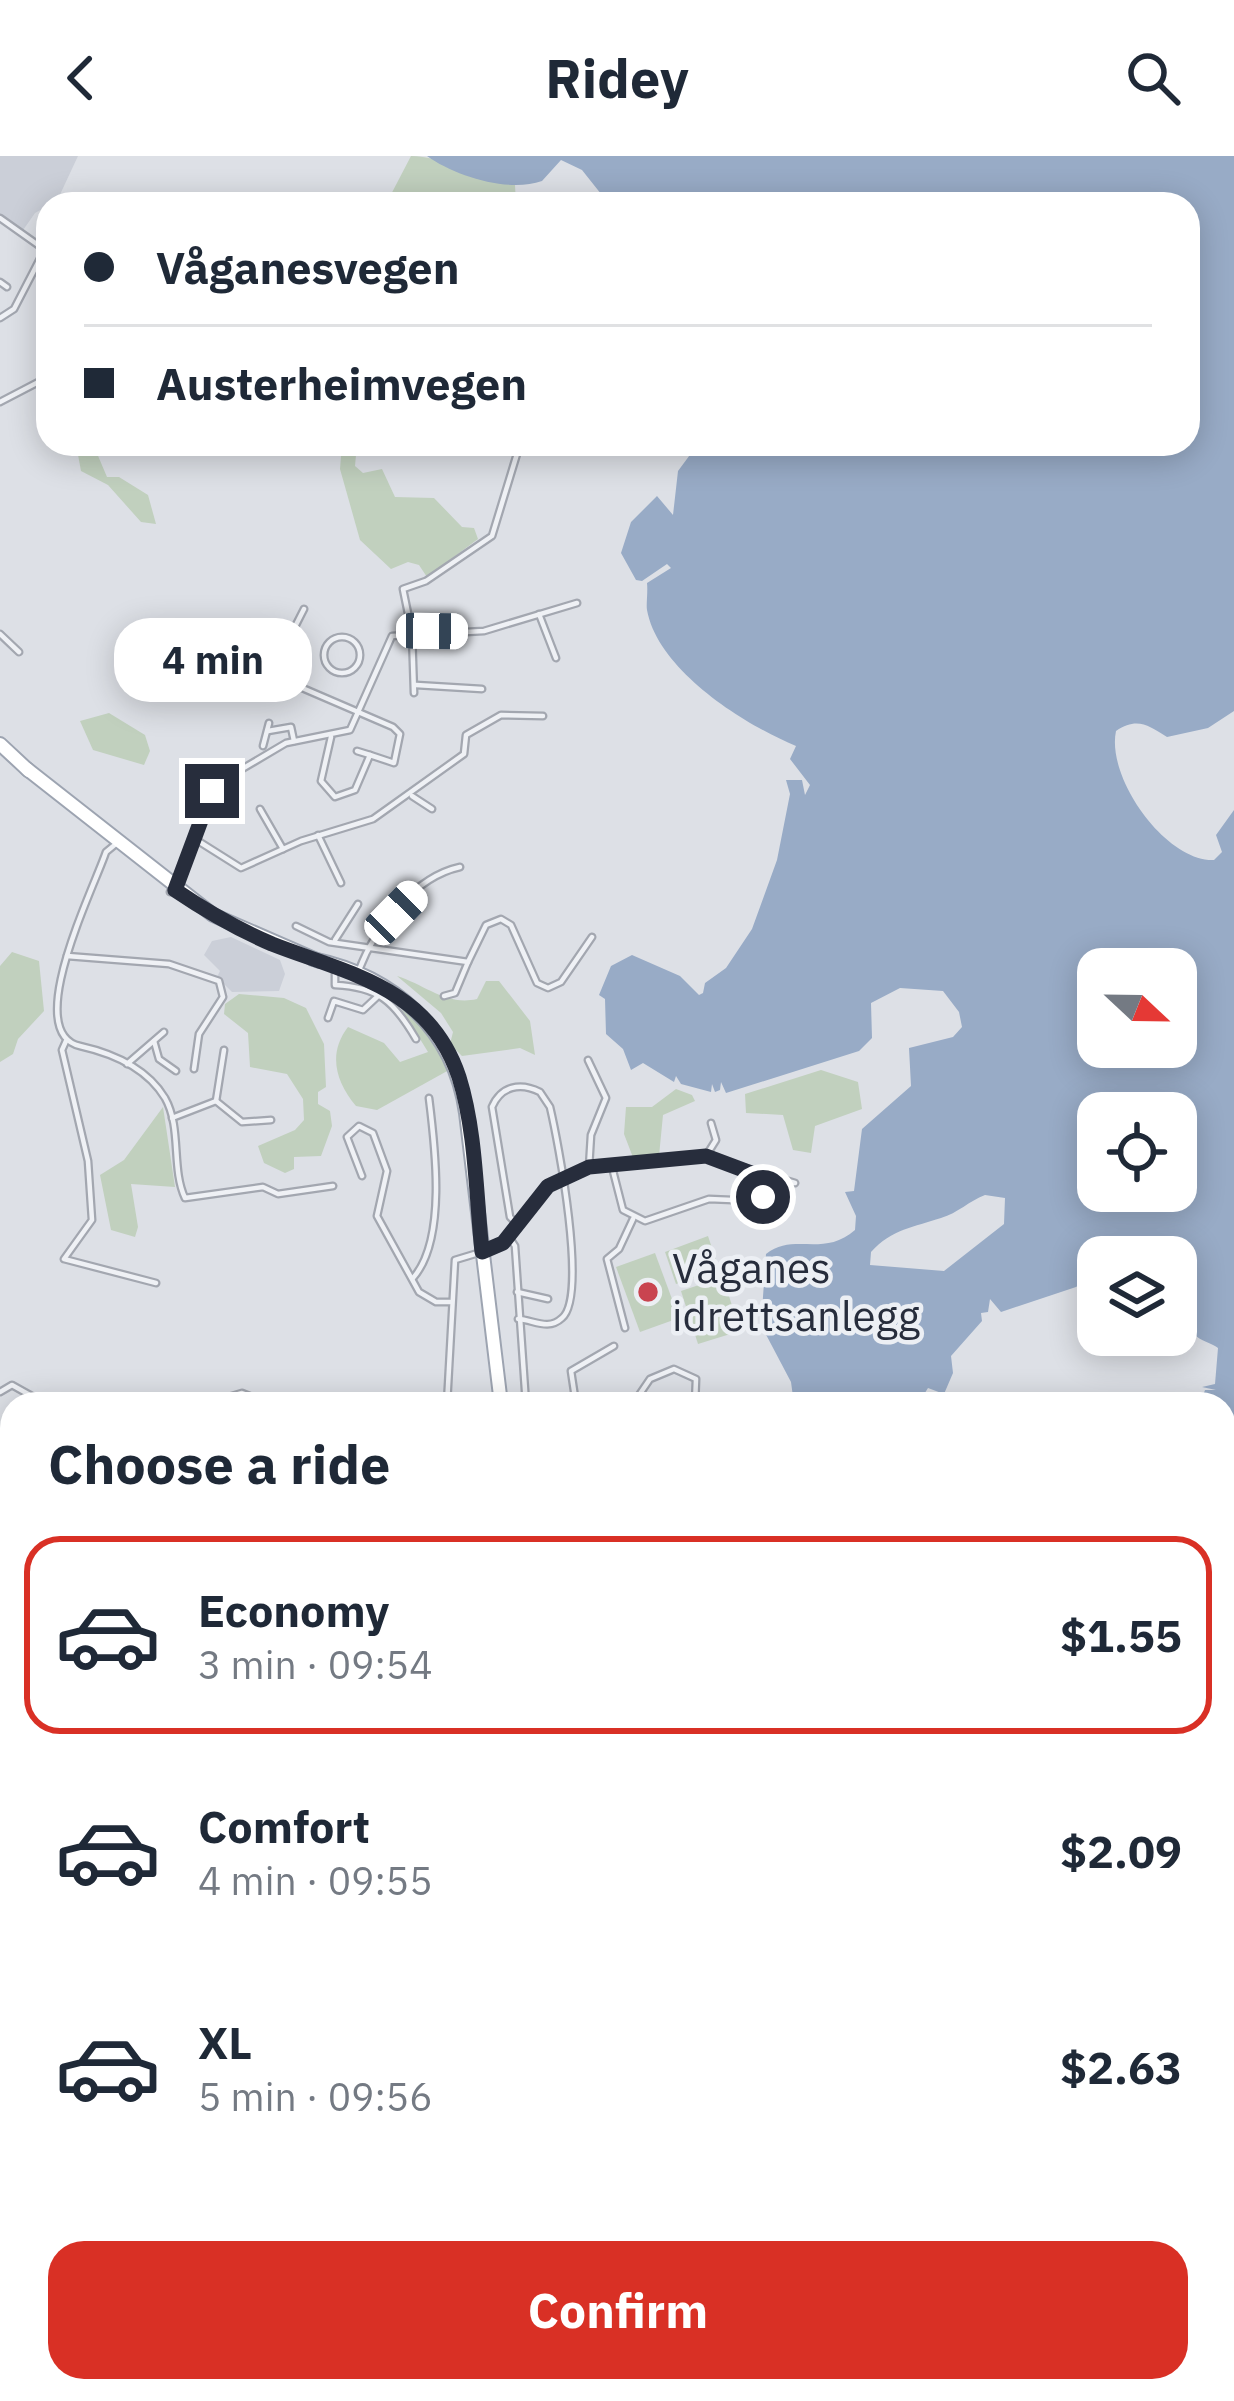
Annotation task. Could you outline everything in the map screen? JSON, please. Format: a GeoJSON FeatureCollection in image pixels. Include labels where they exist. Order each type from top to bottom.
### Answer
{"type":"FeatureCollection","features":[{"type":"Feature","properties":{"kind":"main road"},"geometry":{"type":"LineString","coordinates":[[0,744],[112,849],[213,915],[357,974]]}},
{"type":"Feature","properties":{"kind":"main road"},"geometry":{"type":"LineString","coordinates":[[313,958],[357,974],[403,999],[436,1033],[458,1076],[500,1392]]}},
{"type":"Feature","properties":{"kind":"street"},"geometry":{"type":"LineString","coordinates":[[0,218],[36,245]]}},
{"type":"Feature","properties":{"kind":"street"},"geometry":{"type":"LineString","coordinates":[[0,318],[14,309],[36,270]]}},
{"type":"Feature","properties":{"kind":"street"},"geometry":{"type":"LineString","coordinates":[[0,282],[8,287]]}},
{"type":"Feature","properties":{"kind":"street"},"geometry":{"type":"LineString","coordinates":[[0,402],[36,383]]}},
{"type":"Feature","properties":{"kind":"street"},"geometry":{"type":"LineString","coordinates":[[482,689],[414,689],[412,633],[403,589],[426,581],[492,536],[516,456]]}},
{"type":"Feature","properties":{"kind":"street"},"geometry":{"type":"LineString","coordinates":[[174,886],[220,779],[294,741],[350,730],[392,636],[484,632],[578,603]]}},
{"type":"Feature","properties":{"kind":"street"},"geometry":{"type":"LineString","coordinates":[[304,609],[270,676],[282,688],[300,687],[400,734],[396,762],[357,751]]}},
{"type":"Feature","properties":{"kind":"street"},"geometry":{"type":"LineString","coordinates":[[539,614],[556,658]]}},
{"type":"Feature","properties":{"kind":"street"},"geometry":{"type":"LineString","coordinates":[[0,634],[19,652]]}},
{"type":"Feature","properties":{"kind":"street"},"geometry":{"type":"LineString","coordinates":[[356,669],[362,645],[334,637],[322,663],[337,672],[374,672]]}},
{"type":"Feature","properties":{"kind":"street"},"geometry":{"type":"LineString","coordinates":[[195,839],[241,868],[373,819],[464,754],[468,733],[494,718],[543,716]]}},
{"type":"Feature","properties":{"kind":"street"},"geometry":{"type":"LineString","coordinates":[[263,746],[268,727],[301,723]]}},
{"type":"Feature","properties":{"kind":"street"},"geometry":{"type":"LineString","coordinates":[[291,727],[294,741]]}},
{"type":"Feature","properties":{"kind":"street"},"geometry":{"type":"LineString","coordinates":[[331,737],[321,781],[332,796],[355,790],[370,755]]}},
{"type":"Feature","properties":{"kind":"street"},"geometry":{"type":"LineString","coordinates":[[411,795],[432,809]]}},
{"type":"Feature","properties":{"kind":"street"},"geometry":{"type":"LineString","coordinates":[[260,809],[283,849]]}},
{"type":"Feature","properties":{"kind":"street"},"geometry":{"type":"LineString","coordinates":[[318,836],[341,883]]}},
{"type":"Feature","properties":{"kind":"street"},"geometry":{"type":"LineString","coordinates":[[67,1041],[56,1018],[67,956],[112,849]]}},
{"type":"Feature","properties":{"kind":"street"},"geometry":{"type":"LineString","coordinates":[[357,974],[368,946],[423,885],[460,867]]}},
{"type":"Feature","properties":{"kind":"street"},"geometry":{"type":"LineString","coordinates":[[333,943],[358,904]]}},
{"type":"Feature","properties":{"kind":"street"},"geometry":{"type":"LineString","coordinates":[[444,996],[455,994],[486,925],[501,919],[514,932],[536,983],[552,988],[592,937]]}},
{"type":"Feature","properties":{"kind":"street"},"geometry":{"type":"LineString","coordinates":[[296,926],[333,943],[468,962]]}},
{"type":"Feature","properties":{"kind":"street"},"geometry":{"type":"LineString","coordinates":[[67,956],[169,964],[219,980],[223,997],[199,1034],[194,1070]]}},
{"type":"Feature","properties":{"kind":"street"},"geometry":{"type":"LineString","coordinates":[[335,968],[335,985],[362,985],[394,1005],[416,1040]]}},
{"type":"Feature","properties":{"kind":"street"},"geometry":{"type":"LineString","coordinates":[[328,1018],[334,1001],[363,1010],[378,996]]}},
{"type":"Feature","properties":{"kind":"street"},"geometry":{"type":"LineString","coordinates":[[128,1064],[164,1032]]}},
{"type":"Feature","properties":{"kind":"street"},"geometry":{"type":"LineString","coordinates":[[67,1041],[106,1051],[159,1090],[172,1118],[182,1194],[188,1198],[268,1187],[278,1194],[332,1186]]}},
{"type":"Feature","properties":{"kind":"street"},"geometry":{"type":"LineString","coordinates":[[67,1041],[62,1050],[88,1161],[92,1220],[64,1259],[156,1283]]}},
{"type":"Feature","properties":{"kind":"street"},"geometry":{"type":"LineString","coordinates":[[154,1041],[159,1059],[176,1071]]}},
{"type":"Feature","properties":{"kind":"street"},"geometry":{"type":"LineString","coordinates":[[216,1101],[224,1051]]}},
{"type":"Feature","properties":{"kind":"street"},"geometry":{"type":"LineString","coordinates":[[588,1060],[606,1098],[591,1135],[589,1167]]}},
{"type":"Feature","properties":{"kind":"street"},"geometry":{"type":"LineString","coordinates":[[517,1224],[511,1217],[492,1107],[503,1090],[524,1086],[546,1098],[572,1243],[572,1303],[555,1323],[518,1319]]}},
{"type":"Feature","properties":{"kind":"street"},"geometry":{"type":"LineString","coordinates":[[412,1280],[433,1237],[436,1173],[429,1098]]}},
{"type":"Feature","properties":{"kind":"street"},"geometry":{"type":"LineString","coordinates":[[172,1118],[216,1101]]}},
{"type":"Feature","properties":{"kind":"street"},"geometry":{"type":"LineString","coordinates":[[216,1101],[242,1122],[271,1120]]}},
{"type":"Feature","properties":{"kind":"street"},"geometry":{"type":"LineString","coordinates":[[706,1156],[716,1140],[711,1123]]}},
{"type":"Feature","properties":{"kind":"street"},"geometry":{"type":"LineString","coordinates":[[362,1176],[347,1137],[354,1128],[365,1126],[387,1164],[377,1216],[426,1298],[450,1302]]}},
{"type":"Feature","properties":{"kind":"street"},"geometry":{"type":"LineString","coordinates":[[447,1392],[455,1260],[509,1238],[538,1195],[559,1178],[589,1167],[706,1156],[770,1180],[795,1183]]}},
{"type":"Feature","properties":{"kind":"street"},"geometry":{"type":"LineString","coordinates":[[612,1167],[623,1210],[633,1219],[662,1217],[709,1198],[756,1201],[770,1180]]}},
{"type":"Feature","properties":{"kind":"street"},"geometry":{"type":"LineString","coordinates":[[252,1189],[253,1199]]}},
{"type":"Feature","properties":{"kind":"street"},"geometry":{"type":"LineString","coordinates":[[625,1328],[607,1259],[620,1249],[633,1219]]}},
{"type":"Feature","properties":{"kind":"street"},"geometry":{"type":"LineString","coordinates":[[509,1238],[515,1246],[525,1392]]}},
{"type":"Feature","properties":{"kind":"street"},"geometry":{"type":"LineString","coordinates":[[517,1292],[548,1299]]}},
{"type":"Feature","properties":{"kind":"street"},"geometry":{"type":"LineString","coordinates":[[575,1392],[572,1371],[614,1346]]}},
{"type":"Feature","properties":{"kind":"street"},"geometry":{"type":"LineString","coordinates":[[641,1392],[650,1379],[674,1369],[696,1379],[695,1392]]}},
{"type":"Feature","properties":{"kind":"shaded area"},"geometry":{"type":"Polygon","coordinates":[[[0,156],[78,156],[61,192],[36,192],[36,212],[21,233],[0,217],[0,156]]]}},
{"type":"Feature","properties":{"kind":"shaded area"},"geometry":{"type":"Polygon","coordinates":[[[231,937],[280,960],[285,974],[279,991],[232,992],[217,977],[220,971],[204,955],[212,941],[231,937]]]}},
{"type":"Feature","properties":{"kind":"green space"},"geometry":{"type":"Polygon","coordinates":[[[411,156],[515,185],[515,192],[392,192],[411,156]]]}},
{"type":"Feature","properties":{"kind":"green space"},"geometry":{"type":"Polygon","coordinates":[[[78,456],[98,456],[107,477],[119,477],[148,495],[156,524],[141,522],[108,485],[81,471],[78,456]]]}},
{"type":"Feature","properties":{"kind":"green space"},"geometry":{"type":"Polygon","coordinates":[[[341,456],[356,456],[355,466],[363,473],[382,469],[395,497],[434,498],[462,527],[474,528],[478,539],[427,577],[419,565],[408,562],[391,569],[360,540],[340,469],[341,456]]]}},
{"type":"Feature","properties":{"kind":"green space"},"geometry":{"type":"Polygon","coordinates":[[[109,713],[145,735],[150,751],[144,765],[93,750],[80,721],[109,713]]]}},
{"type":"Feature","properties":{"kind":"green space"},"geometry":{"type":"Polygon","coordinates":[[[12,952],[39,961],[44,1011],[18,1039],[13,1054],[0,1062],[0,966],[12,952]]]}},
{"type":"Feature","properties":{"kind":"green space"},"geometry":{"type":"Polygon","coordinates":[[[397,976],[446,997],[466,1000],[477,999],[486,981],[499,981],[530,1021],[535,1055],[520,1048],[462,1056],[450,1044],[453,1032],[441,1013],[397,976]]]}},
{"type":"Feature","properties":{"kind":"green space"},"geometry":{"type":"Polygon","coordinates":[[[239,994],[284,998],[306,1008],[324,1044],[326,1087],[318,1092],[318,1104],[330,1111],[332,1126],[321,1156],[294,1157],[294,1169],[285,1173],[264,1163],[258,1146],[295,1130],[304,1120],[303,1099],[287,1074],[250,1067],[248,1033],[224,1014],[225,1004],[239,994]]]}},
{"type":"Feature","properties":{"kind":"green space"},"geometry":{"type":"Polygon","coordinates":[[[396,1000],[437,1043],[449,1070],[377,1110],[356,1106],[337,1067],[338,1047],[348,1027],[384,1043],[400,1062],[428,1052],[396,1000]]]}},
{"type":"Feature","properties":{"kind":"green space"},"geometry":{"type":"Polygon","coordinates":[[[821,1070],[858,1082],[862,1109],[815,1126],[811,1153],[793,1150],[783,1115],[746,1113],[745,1094],[821,1070]]]}},
{"type":"Feature","properties":{"kind":"green space"},"geometry":{"type":"Polygon","coordinates":[[[676,1089],[695,1101],[663,1115],[659,1156],[634,1160],[624,1134],[626,1107],[652,1107],[676,1089]]]}},
{"type":"Feature","properties":{"kind":"green space"},"geometry":{"type":"Polygon","coordinates":[[[163,1107],[175,1187],[131,1184],[138,1227],[135,1237],[111,1230],[100,1175],[124,1160],[163,1107]]]}},
{"type":"Feature","properties":{"kind":"green space"},"geometry":{"type":"Polygon","coordinates":[[[708,1236],[719,1269],[676,1284],[665,1252],[708,1236]]]}},
{"type":"Feature","properties":{"kind":"green space","name":"Våganes idrettsanlegg"},"geometry":{"type":"Polygon","coordinates":[[[655,1253],[679,1318],[640,1332],[616,1267],[655,1253]]]}},
{"type":"Feature","properties":{"kind":"green space"},"geometry":{"type":"Polygon","coordinates":[[[723,1277],[740,1331],[698,1344],[681,1291],[723,1277]]]}},
{"type":"Feature","properties":{"kind":"water"},"geometry":{"type":"Polygon","coordinates":[[[427,156],[1234,156],[1234,711],[1208,728],[1167,737],[1148,726],[1130,724],[1116,731],[1115,750],[1120,771],[1143,814],[1177,847],[1196,857],[1214,860],[1222,852],[1216,835],[1234,810],[1234,1392],[1204,1392],[1216,1390],[1202,1387],[1215,1384],[1218,1348],[1197,1336],[1197,1236],[1077,1236],[1077,1286],[1001,1312],[990,1299],[988,1312],[981,1313],[982,1321],[951,1356],[953,1373],[945,1392],[928,1388],[926,1392],[792,1392],[761,1325],[766,1254],[787,1245],[832,1242],[855,1230],[856,1216],[845,1192],[854,1191],[862,1129],[911,1086],[909,1048],[953,1037],[962,1027],[959,1012],[943,991],[900,988],[871,1003],[872,1038],[859,1051],[726,1093],[721,1082],[715,1092],[712,1084],[711,1092],[681,1084],[676,1076],[674,1082],[643,1063],[631,1070],[623,1049],[606,1034],[605,999],[599,995],[611,966],[632,955],[680,976],[699,995],[703,993],[705,983],[726,968],[752,929],[777,860],[790,794],[786,780],[802,780],[805,795],[810,785],[790,759],[796,746],[728,709],[667,653],[647,610],[647,583],[671,568],[667,564],[642,581],[636,580],[621,553],[631,522],[657,496],[673,515],[678,471],[689,456],[1200,456],[1200,192],[599,192],[582,170],[561,160],[542,181],[514,185],[482,181],[427,156]],[[985,1195],[947,1216],[887,1238],[871,1252],[870,1265],[944,1271],[1004,1224],[1005,1198],[985,1195]]]}},
{"type":"Feature","properties":{"kind":"place","name":"Våganes idrettsanlegg"},"geometry":{"type":"Point","coordinates":[648,1292]}},
{"type":"Feature","properties":{"kind":"route"},"geometry":{"type":"LineString","coordinates":[[212,791],[175,890],[250,934],[380,982],[430,1025],[451,1058],[464,1099],[482,1252],[509,1238],[548,1186],[589,1167],[632,1165],[675,1155],[706,1156],[770,1180],[763,1197]]}}]}
